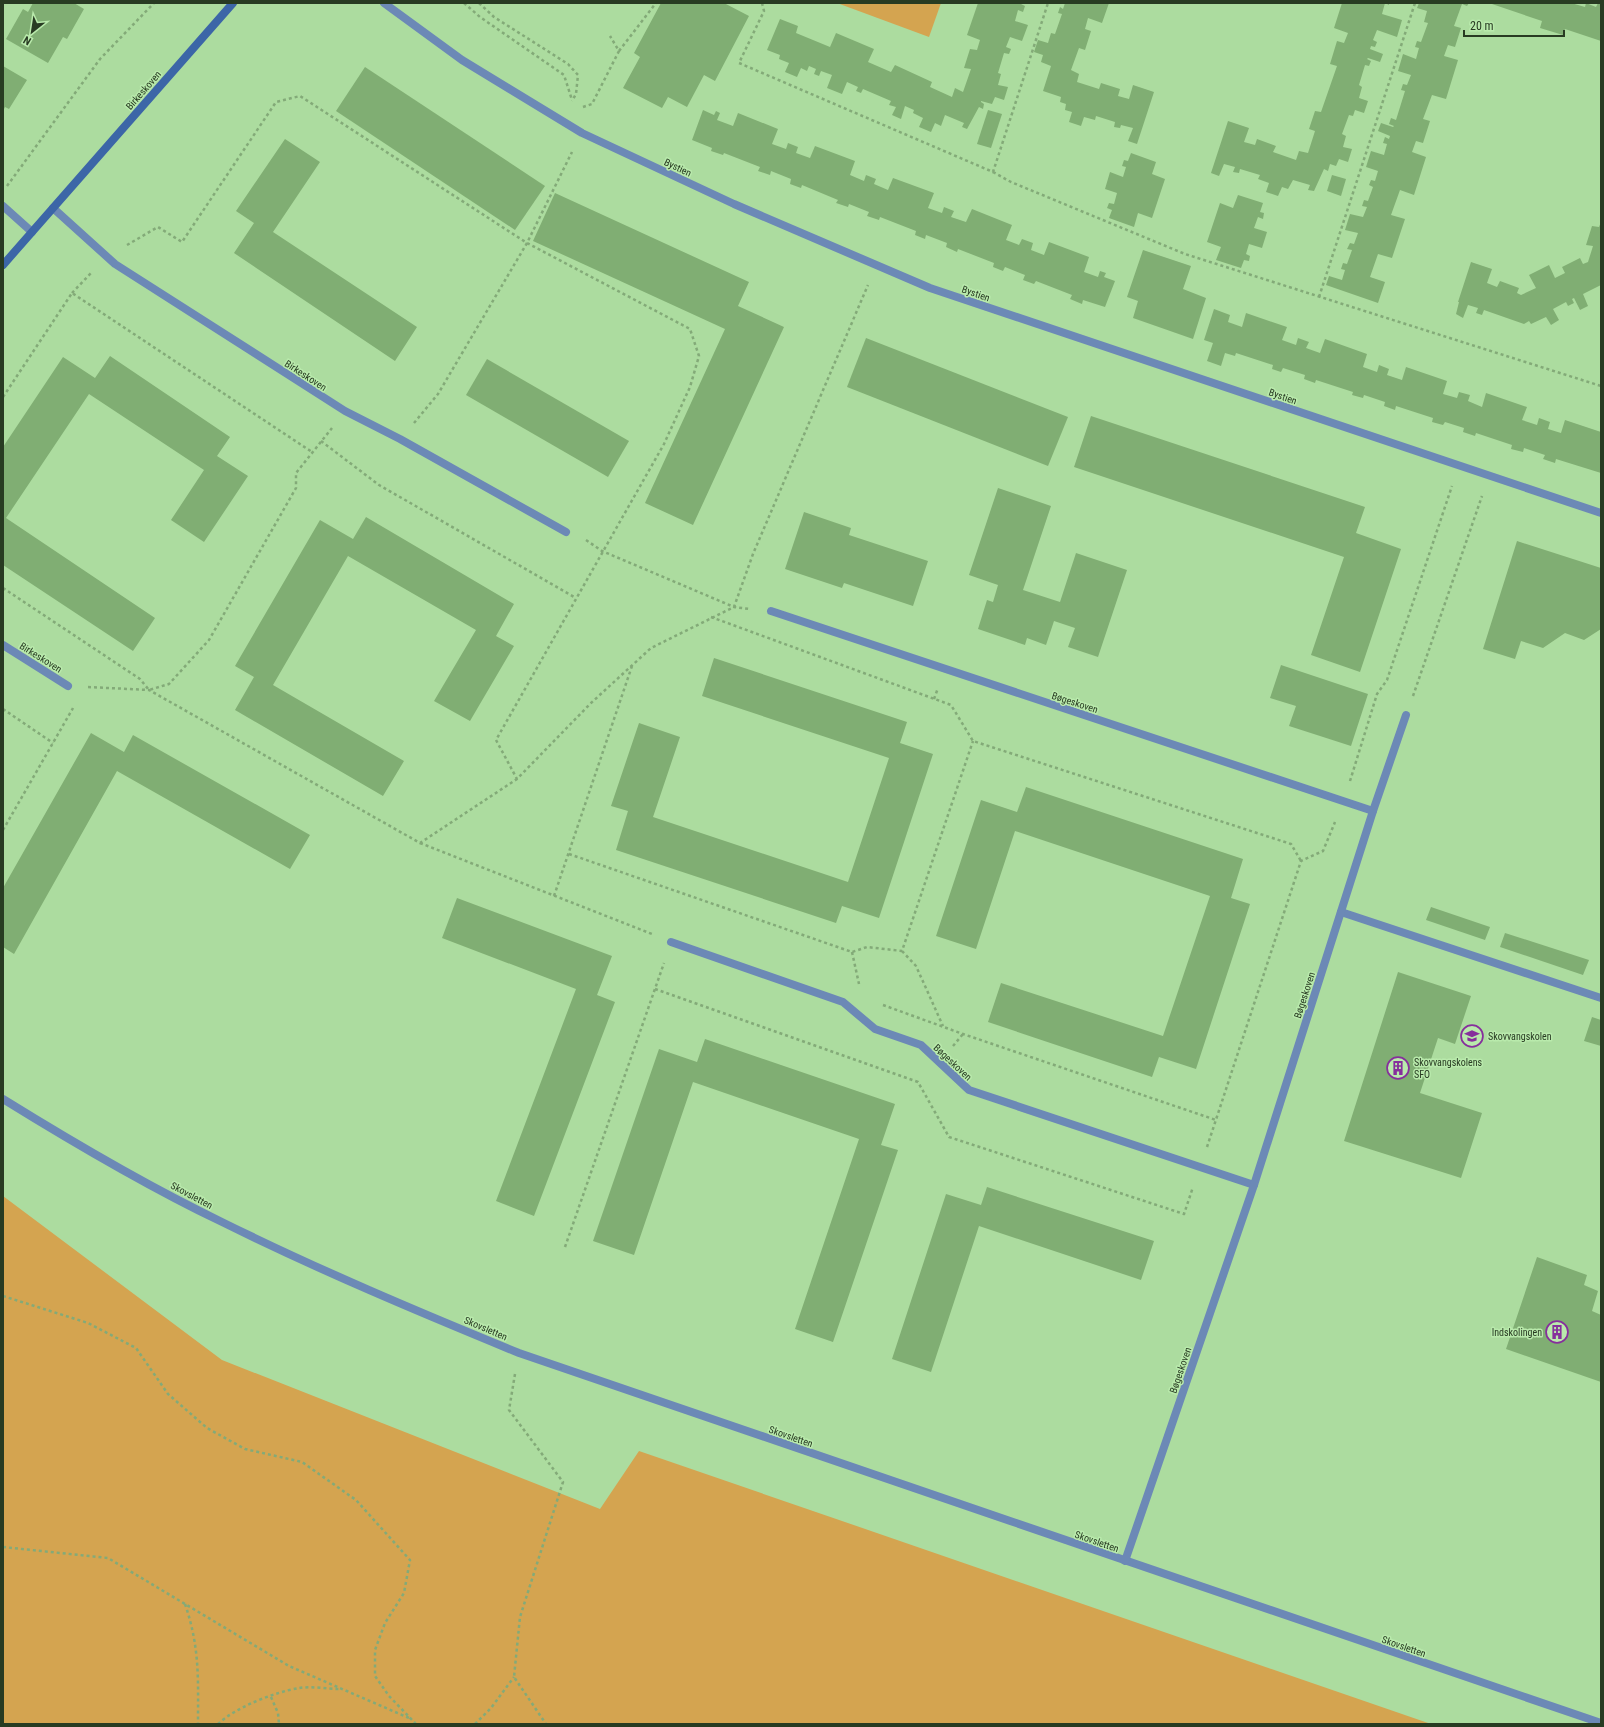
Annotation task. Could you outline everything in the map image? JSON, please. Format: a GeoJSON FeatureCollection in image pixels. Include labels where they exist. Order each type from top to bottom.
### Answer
{"type":"FeatureCollection","features":[{"type":"Feature","properties":{"kind":"street","name":"Birkeskoven"},"geometry":{"type":"LineString","coordinates":[[3,265],[233,3]]}},
{"type":"Feature","properties":{"kind":"street","name":"Bystien"},"geometry":{"type":"LineString","coordinates":[[384,3],[462,60],[582,133],[734,204],[876,266],[930,288],[1601,513]]}},
{"type":"Feature","properties":{"kind":"street"},"geometry":{"type":"LineString","coordinates":[[3,206],[32,232]]}},
{"type":"Feature","properties":{"kind":"street","name":"Birkeskoven"},"geometry":{"type":"LineString","coordinates":[[53,208],[115,264],[345,411],[400,439],[566,532]]}},
{"type":"Feature","properties":{"kind":"street","name":"Bøgeskoven"},"geometry":{"type":"LineString","coordinates":[[771,611],[1373,811]]}},
{"type":"Feature","properties":{"kind":"street","name":"Birkeskoven"},"geometry":{"type":"LineString","coordinates":[[3,645],[68,686]]}},
{"type":"Feature","properties":{"kind":"street","name":"Bøgeskoven"},"geometry":{"type":"LineString","coordinates":[[1124,1561],[1254,1185],[1373,811],[1406,715]]}},
{"type":"Feature","properties":{"kind":"street"},"geometry":{"type":"LineString","coordinates":[[1341,912],[1601,998]]}},
{"type":"Feature","properties":{"kind":"street","name":"Bøgeskoven"},"geometry":{"type":"LineString","coordinates":[[671,942],[843,1002],[875,1029],[921,1045],[969,1090],[1254,1185]]}},
{"type":"Feature","properties":{"kind":"street","name":"Skovsletten"},"geometry":{"type":"LineString","coordinates":[[3,1100],[83,1148],[222,1222],[402,1304],[519,1353],[1601,1723]]}},
{"type":"Feature","properties":{"kind":"path"},"geometry":{"type":"LineString","coordinates":[[3,191],[100,59],[154,3]]}},
{"type":"Feature","properties":{"kind":"path"},"geometry":{"type":"LineString","coordinates":[[464,3],[480,17],[564,75],[572,101],[576,94],[578,75],[568,64],[494,17],[479,3]]}},
{"type":"Feature","properties":{"kind":"path"},"geometry":{"type":"LineString","coordinates":[[580,107],[592,104],[619,51],[656,3]]}},
{"type":"Feature","properties":{"kind":"path"},"geometry":{"type":"LineString","coordinates":[[762,3],[764,11],[739,63],[993,172],[1011,182],[1185,254],[1601,386]]}},
{"type":"Feature","properties":{"kind":"path"},"geometry":{"type":"LineString","coordinates":[[993,172],[1048,3]]}},
{"type":"Feature","properties":{"kind":"path"},"geometry":{"type":"LineString","coordinates":[[1319,297],[1415,3]]}},
{"type":"Feature","properties":{"kind":"path"},"geometry":{"type":"LineString","coordinates":[[610,36],[619,51]]}},
{"type":"Feature","properties":{"kind":"path"},"geometry":{"type":"LineString","coordinates":[[3,397],[72,294],[107,257],[158,227],[182,242],[276,102],[300,96],[527,244],[690,329],[699,356],[690,387],[664,444],[496,740],[517,779]]}},
{"type":"Feature","properties":{"kind":"path"},"geometry":{"type":"LineString","coordinates":[[400,439],[438,394],[527,244],[582,133]]}},
{"type":"Feature","properties":{"kind":"path"},"geometry":{"type":"LineString","coordinates":[[420,843],[517,779],[591,703],[651,648],[711,617],[734,607],[753,554],[876,266]]}},
{"type":"Feature","properties":{"kind":"path"},"geometry":{"type":"LineString","coordinates":[[72,294],[312,452]]}},
{"type":"Feature","properties":{"kind":"path"},"geometry":{"type":"LineString","coordinates":[[68,686],[149,690],[169,684],[209,640],[296,488],[296,473],[345,411]]}},
{"type":"Feature","properties":{"kind":"path"},"geometry":{"type":"LineString","coordinates":[[321,441],[379,485],[576,598]]}},
{"type":"Feature","properties":{"kind":"path"},"geometry":{"type":"LineString","coordinates":[[655,989],[918,1082],[949,1137],[1184,1214],[1301,861],[1323,851],[1343,802],[1377,694],[1387,680],[1459,465]]}},
{"type":"Feature","properties":{"kind":"path"},"geometry":{"type":"LineString","coordinates":[[1406,715],[1489,475]]}},
{"type":"Feature","properties":{"kind":"path"},"geometry":{"type":"LineString","coordinates":[[566,532],[572,532],[602,551],[734,607],[771,611]]}},
{"type":"Feature","properties":{"kind":"path"},"geometry":{"type":"LineString","coordinates":[[3,588],[140,679],[149,690],[420,843],[671,942],[565,1246]]}},
{"type":"Feature","properties":{"kind":"path"},"geometry":{"type":"LineString","coordinates":[[711,617],[951,705],[973,741],[1291,844],[1301,861]]}},
{"type":"Feature","properties":{"kind":"path"},"geometry":{"type":"LineString","coordinates":[[554,896],[632,665]]}},
{"type":"Feature","properties":{"kind":"path"},"geometry":{"type":"LineString","coordinates":[[3,830],[75,706]]}},
{"type":"Feature","properties":{"kind":"path"},"geometry":{"type":"LineString","coordinates":[[3,710],[53,743]]}},
{"type":"Feature","properties":{"kind":"path"},"geometry":{"type":"LineString","coordinates":[[902,951],[973,741]]}},
{"type":"Feature","properties":{"kind":"path"},"geometry":{"type":"LineString","coordinates":[[569,854],[852,952],[867,947],[902,951],[916,966],[943,1027]]}},
{"type":"Feature","properties":{"kind":"path"},"geometry":{"type":"LineString","coordinates":[[852,952],[857,982],[860,987]]}},
{"type":"Feature","properties":{"kind":"path"},"geometry":{"type":"LineString","coordinates":[[879,1004],[1216,1120]]}},
{"type":"Feature","properties":{"kind":"path"},"geometry":{"type":"LineString","coordinates":[[3,1296],[88,1323],[136,1348],[168,1394],[207,1428],[245,1449],[302,1462],[356,1500],[410,1560],[404,1593],[385,1623],[375,1650],[375,1676],[389,1696],[416,1724]]}},
{"type":"Feature","properties":{"kind":"path"},"geometry":{"type":"LineString","coordinates":[[474,1724],[491,1708],[514,1677],[520,1617],[563,1482],[509,1410],[519,1353]]}},
{"type":"Feature","properties":{"kind":"path"},"geometry":{"type":"LineString","coordinates":[[3,1547],[108,1558],[289,1666],[411,1719]]}},
{"type":"Feature","properties":{"kind":"path"},"geometry":{"type":"LineString","coordinates":[[184,1604],[192,1626],[198,1659],[198,1724]]}},
{"type":"Feature","properties":{"kind":"path"},"geometry":{"type":"LineString","coordinates":[[514,1677],[546,1724]]}},
{"type":"Feature","properties":{"kind":"path"},"geometry":{"type":"LineString","coordinates":[[218,1724],[225,1718],[254,1702],[300,1688],[341,1689]]}},
{"type":"Feature","properties":{"kind":"path"},"geometry":{"type":"LineString","coordinates":[[270,1697],[278,1713],[279,1724]]}},
{"type":"Feature","properties":{"kind":"shaded area"},"geometry":{"type":"Polygon","coordinates":[[[837,3],[941,3],[929,37],[837,3]]]}},
{"type":"Feature","properties":{"kind":"shaded area"},"geometry":{"type":"Polygon","coordinates":[[[3,1196],[222,1360],[600,1509],[639,1451],[1431,1724],[3,1724],[3,1196]]]}},
{"type":"Feature","properties":{"kind":"building"},"geometry":{"type":"Polygon","coordinates":[[[33,3],[74,3],[84,9],[67,39],[63,37],[48,63],[6,39],[23,9],[28,12],[33,3]]]}},
{"type":"Feature","properties":{"kind":"building"},"geometry":{"type":"Polygon","coordinates":[[[661,3],[724,3],[749,16],[715,81],[704,75],[687,107],[668,97],[662,108],[623,88],[640,57],[634,53],[661,3]]]}},
{"type":"Feature","properties":{"kind":"building"},"geometry":{"type":"Polygon","coordinates":[[[978,3],[1021,3],[1025,6],[1023,12],[1018,10],[1015,21],[1028,25],[1022,41],[1010,37],[1006,47],[1011,49],[1009,54],[1004,53],[998,73],[1001,74],[998,85],[1008,87],[1004,100],[995,97],[992,104],[981,101],[984,104],[983,109],[979,107],[967,129],[962,127],[964,123],[945,115],[941,126],[935,123],[931,132],[919,127],[923,118],[913,113],[914,110],[905,106],[901,119],[892,115],[896,107],[889,105],[891,101],[863,89],[861,93],[856,91],[858,87],[847,82],[842,94],[827,88],[832,75],[821,71],[819,76],[814,74],[816,69],[809,66],[807,71],[801,68],[797,77],[785,72],[789,63],[779,59],[780,55],[767,50],[780,19],[798,26],[796,33],[830,47],[836,33],[874,49],[868,62],[891,72],[895,65],[932,82],[930,87],[952,97],[955,88],[963,92],[971,69],[964,68],[970,49],[977,50],[980,40],[967,35],[978,3]]]}},
{"type":"Feature","properties":{"kind":"building"},"geometry":{"type":"Polygon","coordinates":[[[1065,3],[1109,3],[1102,23],[1088,18],[1085,29],[1091,31],[1085,50],[1079,48],[1071,70],[1079,74],[1077,82],[1099,89],[1101,83],[1120,89],[1118,96],[1129,99],[1133,85],[1154,92],[1137,144],[1128,141],[1133,128],[1121,125],[1120,128],[1114,127],[1115,122],[1096,116],[1095,120],[1084,117],[1081,126],[1069,122],[1072,112],[1065,110],[1066,104],[1060,102],[1061,97],[1043,91],[1051,66],[1041,62],[1043,55],[1034,52],[1038,40],[1048,43],[1051,33],[1055,34],[1062,14],[1058,13],[1060,7],[1063,9],[1065,3]]]}},
{"type":"Feature","properties":{"kind":"building"},"geometry":{"type":"Polygon","coordinates":[[[1342,3],[1385,3],[1382,14],[1402,20],[1397,37],[1377,30],[1373,40],[1377,42],[1375,47],[1371,46],[1370,49],[1383,54],[1380,62],[1367,59],[1371,61],[1369,66],[1365,65],[1359,85],[1362,87],[1359,98],[1368,101],[1364,113],[1355,110],[1353,116],[1349,115],[1342,134],[1346,136],[1343,147],[1352,149],[1348,162],[1339,159],[1336,166],[1330,164],[1328,171],[1324,169],[1314,191],[1308,190],[1310,185],[1293,180],[1288,189],[1282,187],[1278,196],[1266,192],[1269,183],[1258,179],[1260,175],[1240,169],[1239,173],[1233,172],[1235,167],[1224,164],[1219,176],[1211,173],[1228,121],[1249,128],[1244,142],[1255,145],[1257,139],[1276,146],[1273,152],[1296,160],[1299,151],[1308,153],[1315,131],[1309,129],[1315,111],[1321,112],[1337,66],[1330,64],[1337,41],[1344,43],[1348,33],[1334,28],[1342,3]]]}},
{"type":"Feature","properties":{"kind":"building"},"geometry":{"type":"Polygon","coordinates":[[[1419,3],[1469,3],[1467,6],[1462,4],[1454,26],[1461,28],[1455,47],[1448,45],[1444,56],[1458,60],[1446,99],[1432,95],[1423,119],[1430,121],[1423,143],[1416,141],[1412,152],[1426,157],[1414,195],[1400,190],[1391,215],[1405,219],[1392,258],[1378,254],[1370,277],[1385,282],[1378,303],[1326,285],[1329,276],[1342,280],[1345,270],[1341,269],[1343,263],[1347,264],[1352,250],[1347,249],[1350,243],[1354,244],[1358,233],[1345,230],[1350,214],[1363,217],[1367,207],[1362,206],[1364,200],[1368,201],[1373,187],[1369,185],[1371,180],[1375,181],[1378,171],[1366,167],[1371,151],[1384,155],[1387,144],[1383,143],[1385,137],[1389,139],[1390,136],[1378,131],[1381,123],[1394,126],[1389,124],[1391,118],[1396,120],[1405,91],[1401,90],[1403,84],[1407,85],[1411,75],[1398,71],[1403,54],[1416,59],[1419,48],[1415,47],[1417,41],[1421,42],[1428,23],[1424,22],[1427,11],[1417,8],[1419,3]]]}},
{"type":"Feature","properties":{"kind":"building"},"geometry":{"type":"Polygon","coordinates":[[[1489,3],[1571,3],[1585,7],[1586,3],[1596,7],[1598,3],[1601,3],[1601,41],[1565,29],[1563,35],[1540,28],[1542,21],[1489,3]]]}},
{"type":"Feature","properties":{"kind":"building"},"geometry":{"type":"Polygon","coordinates":[[[3,66],[27,80],[9,109],[5,107],[3,111],[3,66]]]}},
{"type":"Feature","properties":{"kind":"building"},"geometry":{"type":"Polygon","coordinates":[[[365,67],[545,186],[515,230],[336,111],[365,67]]]}},
{"type":"Feature","properties":{"kind":"building"},"geometry":{"type":"Polygon","coordinates":[[[703,110],[714,115],[716,111],[720,113],[717,120],[733,126],[738,113],[778,129],[772,144],[786,149],[788,143],[798,147],[796,153],[810,158],[815,146],[855,161],[850,175],[864,181],[866,175],[876,179],[874,184],[888,190],[893,178],[934,193],[928,208],[942,213],[944,207],[954,211],[951,217],[966,222],[972,209],[1012,225],[1006,240],[1019,245],[1022,239],[1033,243],[1031,250],[1044,255],[1049,242],[1089,257],[1084,272],[1098,277],[1100,271],[1106,273],[1104,277],[1115,281],[1105,307],[1083,300],[1082,304],[1070,299],[1072,295],[1036,281],[1034,284],[1023,280],[1025,275],[1005,267],[1003,271],[993,267],[994,263],[958,249],[957,252],[946,247],[947,243],[926,235],[925,239],[915,235],[916,231],[880,217],[879,220],[867,216],[869,212],[849,204],[848,207],[836,203],[838,200],[802,185],[801,188],[790,184],[791,179],[771,171],[770,175],[758,171],[760,167],[724,153],[723,155],[711,151],[712,148],[692,140],[703,110]]]}},
{"type":"Feature","properties":{"kind":"building"},"geometry":{"type":"Polygon","coordinates":[[[988,110],[1002,114],[991,148],[977,144],[988,110]]]}},
{"type":"Feature","properties":{"kind":"building"},"geometry":{"type":"Polygon","coordinates":[[[285,139],[320,162],[273,232],[417,327],[395,361],[234,253],[254,223],[236,211],[285,139]]]}},
{"type":"Feature","properties":{"kind":"building"},"geometry":{"type":"Polygon","coordinates":[[[1131,153],[1156,162],[1152,174],[1165,179],[1152,218],[1138,213],[1134,227],[1109,218],[1112,210],[1107,208],[1109,203],[1114,204],[1117,193],[1105,189],[1110,172],[1123,177],[1126,167],[1122,166],[1124,160],[1128,161],[1131,153]]]}},
{"type":"Feature","properties":{"kind":"building"},"geometry":{"type":"Polygon","coordinates":[[[1332,175],[1346,179],[1341,196],[1327,191],[1332,175]]]}},
{"type":"Feature","properties":{"kind":"building"},"geometry":{"type":"Polygon","coordinates":[[[555,193],[749,282],[738,306],[784,327],[693,525],[645,503],[725,329],[533,241],[555,193]]]}},
{"type":"Feature","properties":{"kind":"building"},"geometry":{"type":"Polygon","coordinates":[[[1238,195],[1263,203],[1260,212],[1264,213],[1263,219],[1258,217],[1254,228],[1267,232],[1262,248],[1249,244],[1246,254],[1250,256],[1249,261],[1244,260],[1241,268],[1216,260],[1221,247],[1207,242],[1220,203],[1233,208],[1238,195]]]}},
{"type":"Feature","properties":{"kind":"building"},"geometry":{"type":"Polygon","coordinates":[[[1601,222],[1601,285],[1583,294],[1588,306],[1580,310],[1574,298],[1572,299],[1574,303],[1568,306],[1566,302],[1553,309],[1559,320],[1551,325],[1546,317],[1531,324],[1529,321],[1524,324],[1484,310],[1482,315],[1476,313],[1478,308],[1468,305],[1463,318],[1456,314],[1458,302],[1471,262],[1492,269],[1487,283],[1497,287],[1500,281],[1519,288],[1517,293],[1521,295],[1536,288],[1529,275],[1549,265],[1555,278],[1565,273],[1562,267],[1580,258],[1583,264],[1588,262],[1593,246],[1586,245],[1592,226],[1599,227],[1601,222]]]}},
{"type":"Feature","properties":{"kind":"building"},"geometry":{"type":"Polygon","coordinates":[[[1143,250],[1191,266],[1183,289],[1206,298],[1193,339],[1133,318],[1138,301],[1127,297],[1143,250]]]}},
{"type":"Feature","properties":{"kind":"building"},"geometry":{"type":"Polygon","coordinates":[[[1214,309],[1230,315],[1228,322],[1242,327],[1246,313],[1287,327],[1282,340],[1296,345],[1298,338],[1309,342],[1306,348],[1320,353],[1325,339],[1367,354],[1363,367],[1377,372],[1379,365],[1389,369],[1387,375],[1402,380],[1406,367],[1447,381],[1443,394],[1457,398],[1459,392],[1470,395],[1468,401],[1482,407],[1486,393],[1527,407],[1522,420],[1537,425],[1539,418],[1550,422],[1548,429],[1561,433],[1565,420],[1601,432],[1601,473],[1556,459],[1555,463],[1543,459],[1545,455],[1524,448],[1523,452],[1511,449],[1512,445],[1476,433],[1475,436],[1463,432],[1464,428],[1445,422],[1443,425],[1432,422],[1433,418],[1396,406],[1395,410],[1384,406],[1385,402],[1364,395],[1363,398],[1352,395],[1353,392],[1316,380],[1315,383],[1304,379],[1305,375],[1283,368],[1281,372],[1272,369],[1273,365],[1236,353],[1235,356],[1225,353],[1221,366],[1207,361],[1213,343],[1204,340],[1214,309]]]}},
{"type":"Feature","properties":{"kind":"building"},"geometry":{"type":"Polygon","coordinates":[[[866,338],[1068,417],[1048,466],[847,387],[866,338]]]}},
{"type":"Feature","properties":{"kind":"building"},"geometry":{"type":"Polygon","coordinates":[[[110,356],[230,437],[217,456],[248,476],[204,542],[171,520],[204,470],[89,394],[6,518],[155,618],[133,651],[3,565],[3,447],[63,357],[95,378],[110,356]]]}},
{"type":"Feature","properties":{"kind":"building"},"geometry":{"type":"Polygon","coordinates":[[[487,359],[629,441],[608,477],[466,395],[487,359]]]}},
{"type":"Feature","properties":{"kind":"building"},"geometry":{"type":"Polygon","coordinates":[[[1091,416],[1365,507],[1356,533],[1401,549],[1360,672],[1311,655],[1344,557],[1074,467],[1091,416]]]}},
{"type":"Feature","properties":{"kind":"building"},"geometry":{"type":"Polygon","coordinates":[[[998,488],[1051,506],[1023,590],[1060,602],[1076,553],[1127,570],[1098,657],[1068,647],[1075,628],[1054,621],[1046,645],[1027,638],[1025,645],[978,629],[987,600],[993,602],[998,585],[969,575],[998,488]]]}},
{"type":"Feature","properties":{"kind":"building"},"geometry":{"type":"Polygon","coordinates":[[[804,512],[851,528],[849,535],[928,561],[913,606],[844,583],[842,588],[785,569],[804,512]]]}},
{"type":"Feature","properties":{"kind":"building"},"geometry":{"type":"Polygon","coordinates":[[[366,517],[514,604],[496,636],[514,646],[470,721],[434,701],[476,630],[348,556],[273,685],[404,761],[383,796],[235,710],[254,677],[235,666],[320,520],[353,539],[366,517]]]}},
{"type":"Feature","properties":{"kind":"building"},"geometry":{"type":"Polygon","coordinates":[[[1517,541],[1601,568],[1601,629],[1584,640],[1565,633],[1543,648],[1521,641],[1515,659],[1483,649],[1517,541]]]}},
{"type":"Feature","properties":{"kind":"building"},"geometry":{"type":"Polygon","coordinates":[[[714,658],[907,722],[900,743],[933,754],[879,918],[842,906],[836,923],[616,850],[628,811],[611,806],[639,723],[680,737],[653,817],[848,882],[889,758],[702,696],[714,658]]]}},
{"type":"Feature","properties":{"kind":"building"},"geometry":{"type":"Polygon","coordinates":[[[1281,665],[1368,694],[1351,746],[1289,726],[1296,706],[1270,698],[1281,665]]]}},
{"type":"Feature","properties":{"kind":"building"},"geometry":{"type":"Polygon","coordinates":[[[91,733],[124,752],[133,735],[310,835],[290,869],[117,771],[14,954],[3,947],[3,888],[91,733]]]}},
{"type":"Feature","properties":{"kind":"building"},"geometry":{"type":"Polygon","coordinates":[[[1026,787],[1243,859],[1231,898],[1250,904],[1196,1069],[1159,1057],[1152,1077],[988,1022],[1001,983],[1163,1036],[1210,896],[1015,831],[976,949],[936,936],[981,800],[1017,812],[1026,787]]]}},
{"type":"Feature","properties":{"kind":"building"},"geometry":{"type":"Polygon","coordinates":[[[457,898],[612,956],[597,995],[615,1002],[534,1216],[496,1201],[576,989],[442,938],[457,898]]]}},
{"type":"Feature","properties":{"kind":"building"},"geometry":{"type":"Polygon","coordinates":[[[1431,907],[1490,927],[1485,940],[1426,920],[1431,907]]]}},
{"type":"Feature","properties":{"kind":"building"},"geometry":{"type":"Polygon","coordinates":[[[1505,933],[1589,960],[1583,975],[1500,947],[1505,933]]]}},
{"type":"Feature","properties":{"kind":"building","name":"Skovvangskolens SFO"},"geometry":{"type":"Polygon","coordinates":[[[1398,972],[1471,996],[1455,1044],[1438,1038],[1420,1093],[1482,1113],[1461,1178],[1344,1141],[1398,972]]]}},
{"type":"Feature","properties":{"kind":"building"},"geometry":{"type":"Polygon","coordinates":[[[1592,1017],[1601,1020],[1601,1046],[1584,1041],[1592,1017]]]}},
{"type":"Feature","properties":{"kind":"building"},"geometry":{"type":"Polygon","coordinates":[[[705,1039],[895,1104],[881,1145],[898,1150],[833,1342],[795,1329],[859,1139],[693,1082],[634,1255],[593,1241],[659,1049],[697,1062],[705,1039]]]}},
{"type":"Feature","properties":{"kind":"building"},"geometry":{"type":"Polygon","coordinates":[[[987,1187],[1154,1241],[1141,1280],[979,1226],[931,1372],[892,1359],[946,1194],[981,1205],[987,1187]]]}},
{"type":"Feature","properties":{"kind":"building","name":"Indskolingen"},"geometry":{"type":"Polygon","coordinates":[[[1537,1257],[1587,1275],[1584,1285],[1598,1291],[1592,1311],[1601,1315],[1601,1382],[1506,1349],[1537,1257]]]}},
{"type":"Feature","properties":{"kind":"place","name":"Skovvangskolen"},"geometry":{"type":"Point","coordinates":[1472,1036]}},
{"type":"Feature","properties":{"kind":"place","name":"Skovvangskolens SFO"},"geometry":{"type":"Point","coordinates":[1398,1068]}},
{"type":"Feature","properties":{"kind":"place","name":"Indskolingen"},"geometry":{"type":"Point","coordinates":[1557,1332]}}]}
